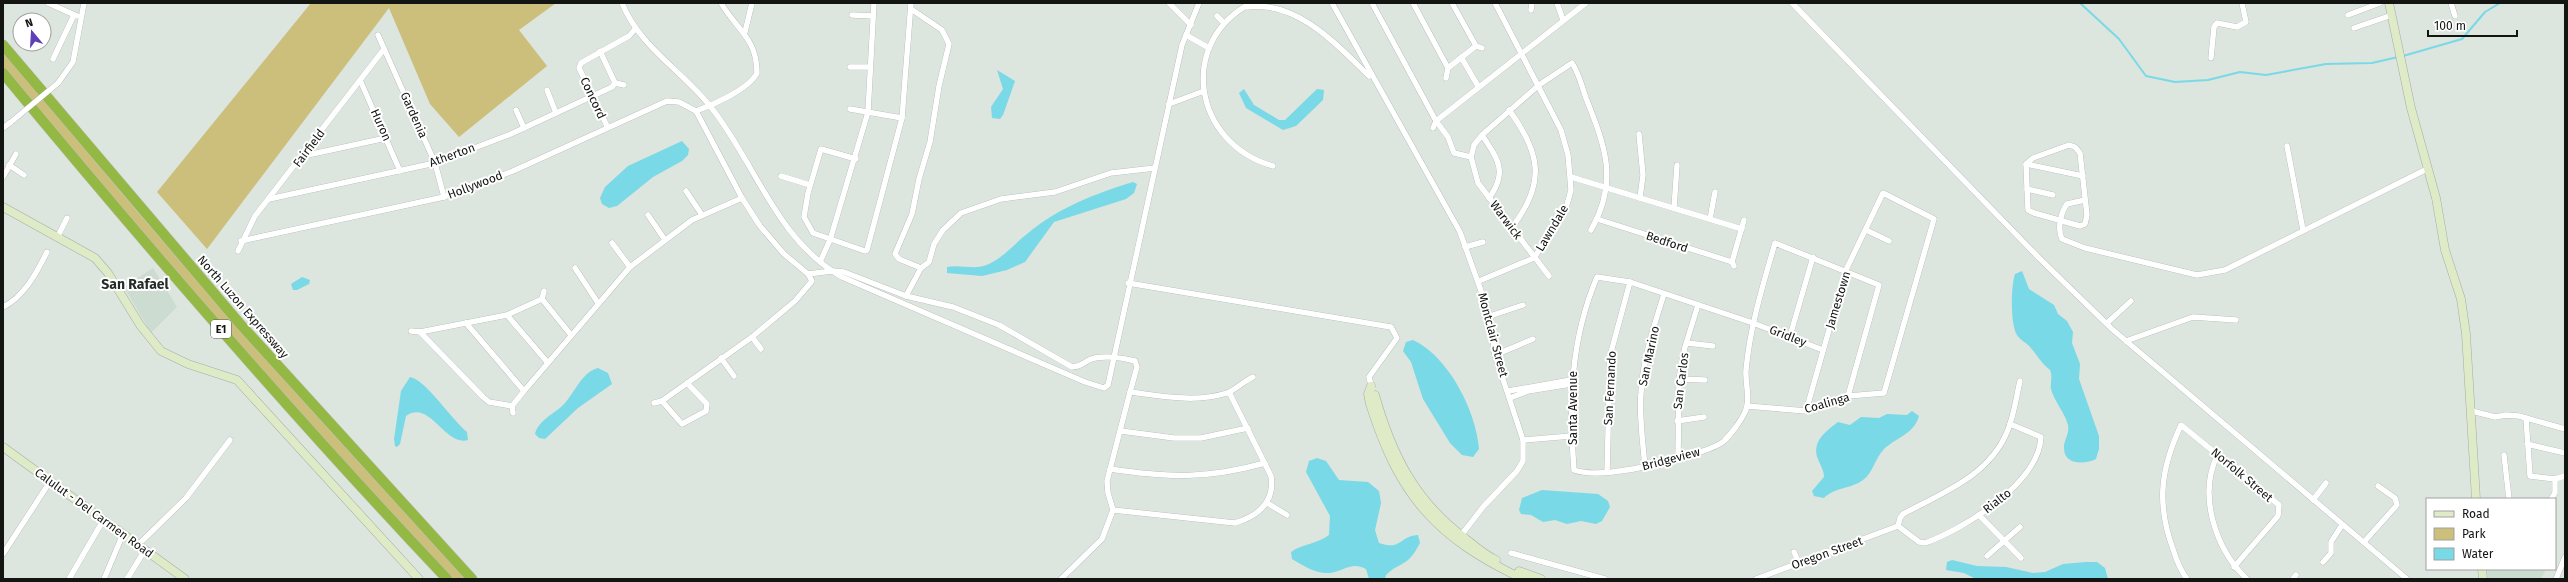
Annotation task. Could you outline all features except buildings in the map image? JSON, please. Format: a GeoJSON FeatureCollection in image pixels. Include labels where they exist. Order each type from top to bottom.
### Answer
{"type":"FeatureCollection","features":[{"type":"Feature","properties":{"kind":"highway","name":"North Luzon Expressway"},"geometry":{"type":"LineString","coordinates":[[3,45],[241,325],[472,579]]}},
{"type":"Feature","properties":{"kind":"highway","name":"E1"},"geometry":{"type":"LineString","coordinates":[[3,73],[165,266],[296,415],[447,579]]}},
{"type":"Feature","properties":{"kind":"street"},"geometry":{"type":"LineString","coordinates":[[48,3],[81,17]]}},
{"type":"Feature","properties":{"kind":"street"},"geometry":{"type":"LineString","coordinates":[[3,128],[58,83],[73,62],[84,3]]}},
{"type":"Feature","properties":{"kind":"street"},"geometry":{"type":"LineString","coordinates":[[622,3],[636,28],[710,106],[783,224],[820,262],[832,271],[1098,388],[1104,388],[1108,385],[1128,284],[1169,104],[1186,35],[1200,3]]}},
{"type":"Feature","properties":{"kind":"street"},"geometry":{"type":"LineString","coordinates":[[654,403],[662,401],[752,337],[805,290],[812,281],[808,274],[784,254],[767,236],[742,198],[696,111],[710,106],[749,83],[757,73],[755,58],[745,32],[730,17],[721,3]]}},
{"type":"Feature","properties":{"kind":"street"},"geometry":{"type":"LineString","coordinates":[[745,32],[752,3]]}},
{"type":"Feature","properties":{"kind":"street"},"geometry":{"type":"LineString","coordinates":[[820,262],[830,240],[856,159],[868,112],[874,3]]}},
{"type":"Feature","properties":{"kind":"street"},"geometry":{"type":"LineString","coordinates":[[1169,3],[1191,25]]}},
{"type":"Feature","properties":{"kind":"street"},"geometry":{"type":"LineString","coordinates":[[1251,3],[1241,8],[1224,23],[1209,48],[1204,69],[1204,91],[1210,114],[1222,135],[1250,158],[1273,166]]}},
{"type":"Feature","properties":{"kind":"street","name":"Montclair Street"},"geometry":{"type":"LineString","coordinates":[[1332,3],[1373,80],[1426,169],[1466,247],[1490,316],[1495,354],[1523,440],[1523,461],[1518,471],[1483,507],[1458,538]]}},
{"type":"Feature","properties":{"kind":"street"},"geometry":{"type":"LineString","coordinates":[[1372,3],[1436,121],[1448,137],[1454,153],[1471,158],[1474,145],[1482,135],[1539,85],[1572,63],[1575,67],[1602,134],[1606,159],[1606,188],[1597,219],[1591,230]]}},
{"type":"Feature","properties":{"kind":"street"},"geometry":{"type":"LineString","coordinates":[[1413,3],[1448,68]]}},
{"type":"Feature","properties":{"kind":"street"},"geometry":{"type":"LineString","coordinates":[[1446,78],[1448,68],[1461,57],[1479,47],[1452,3]]}},
{"type":"Feature","properties":{"kind":"street","name":"Lawndale"},"geometry":{"type":"LineString","coordinates":[[1495,3],[1539,85],[1561,130],[1568,154],[1571,177],[1566,208],[1534,258]]}},
{"type":"Feature","properties":{"kind":"street"},"geometry":{"type":"LineString","coordinates":[[1531,10],[1532,3]]}},
{"type":"Feature","properties":{"kind":"street"},"geometry":{"type":"LineString","coordinates":[[1557,3],[1563,20]]}},
{"type":"Feature","properties":{"kind":"street"},"geometry":{"type":"LineString","coordinates":[[1433,128],[1436,121],[1478,86],[1586,3]]}},
{"type":"Feature","properties":{"kind":"street"},"geometry":{"type":"LineString","coordinates":[[1792,3],[2040,258],[2126,341],[2407,579]]}},
{"type":"Feature","properties":{"kind":"street"},"geometry":{"type":"LineString","coordinates":[[2211,58],[2214,27],[2218,23],[2237,27],[2246,22],[2242,3]]}},
{"type":"Feature","properties":{"kind":"street"},"geometry":{"type":"LineString","coordinates":[[2348,15],[2380,3]]}},
{"type":"Feature","properties":{"kind":"street"},"geometry":{"type":"LineString","coordinates":[[2389,3],[2411,108],[2436,198],[2445,250],[2461,299],[2472,411],[2476,498]]}},
{"type":"Feature","properties":{"kind":"street"},"geometry":{"type":"LineString","coordinates":[[2451,3],[2455,16]]}},
{"type":"Feature","properties":{"kind":"street"},"geometry":{"type":"LineString","coordinates":[[856,159],[823,149],[810,185],[804,211],[806,223],[813,233],[865,252],[868,250],[902,118],[911,6]]}},
{"type":"Feature","properties":{"kind":"street"},"geometry":{"type":"LineString","coordinates":[[911,6],[942,30],[949,44],[939,86],[930,142],[919,179],[912,214],[895,254],[899,259],[921,268]]}},
{"type":"Feature","properties":{"kind":"street","name":"Montclair Street"},"geometry":{"type":"LineString","coordinates":[[1241,8],[1264,6],[1308,22],[1329,38],[1373,80]]}},
{"type":"Feature","properties":{"kind":"street"},"geometry":{"type":"LineString","coordinates":[[52,59],[74,15]]}},
{"type":"Feature","properties":{"kind":"street"},"geometry":{"type":"LineString","coordinates":[[852,15],[873,16]]}},
{"type":"Feature","properties":{"kind":"street"},"geometry":{"type":"LineString","coordinates":[[2354,28],[2392,15]]}},
{"type":"Feature","properties":{"kind":"street"},"geometry":{"type":"LineString","coordinates":[[1217,16],[1224,23]]}},
{"type":"Feature","properties":{"kind":"street","name":"Concord"},"geometry":{"type":"LineString","coordinates":[[607,126],[579,68],[586,59],[629,36],[636,28]]}},
{"type":"Feature","properties":{"kind":"street"},"geometry":{"type":"LineString","coordinates":[[1186,35],[1209,48]]}},
{"type":"Feature","properties":{"kind":"street","name":"Gardenia"},"geometry":{"type":"LineString","coordinates":[[378,36],[435,163],[444,198]]}},
{"type":"Feature","properties":{"kind":"street","name":"Fairfield"},"geometry":{"type":"LineString","coordinates":[[238,250],[250,224],[384,48]]}},
{"type":"Feature","properties":{"kind":"street"},"geometry":{"type":"LineString","coordinates":[[600,51],[615,83],[624,85]]}},
{"type":"Feature","properties":{"kind":"street"},"geometry":{"type":"LineString","coordinates":[[1461,57],[1478,86]]}},
{"type":"Feature","properties":{"kind":"street"},"geometry":{"type":"LineString","coordinates":[[850,67],[870,67]]}},
{"type":"Feature","properties":{"kind":"street","name":"Huron"},"geometry":{"type":"LineString","coordinates":[[360,80],[400,171]]}},
{"type":"Feature","properties":{"kind":"street","name":"Atherton"},"geometry":{"type":"LineString","coordinates":[[269,199],[435,163],[524,128],[612,87],[615,83]]}},
{"type":"Feature","properties":{"kind":"street"},"geometry":{"type":"LineString","coordinates":[[547,90],[556,113]]}},
{"type":"Feature","properties":{"kind":"street"},"geometry":{"type":"LineString","coordinates":[[1169,104],[1204,91]]}},
{"type":"Feature","properties":{"kind":"street","name":"Hollywood"},"geometry":{"type":"LineString","coordinates":[[242,241],[444,198],[513,171],[607,126],[667,101],[679,102],[696,111]]}},
{"type":"Feature","properties":{"kind":"street"},"geometry":{"type":"LineString","coordinates":[[850,109],[902,118]]}},
{"type":"Feature","properties":{"kind":"street"},"geometry":{"type":"LineString","coordinates":[[516,110],[524,128]]}},
{"type":"Feature","properties":{"kind":"street"},"geometry":{"type":"LineString","coordinates":[[1509,110],[1527,140],[1536,169],[1534,191],[1530,202],[1512,227]]}},
{"type":"Feature","properties":{"kind":"street"},"geometry":{"type":"LineString","coordinates":[[1639,134],[1643,176],[1640,198]]}},
{"type":"Feature","properties":{"kind":"street"},"geometry":{"type":"LineString","coordinates":[[1482,135],[1492,151],[1501,175],[1497,188],[1489,198]]}},
{"type":"Feature","properties":{"kind":"street"},"geometry":{"type":"LineString","coordinates":[[303,156],[386,138]]}},
{"type":"Feature","properties":{"kind":"street"},"geometry":{"type":"LineString","coordinates":[[2069,145],[2075,147],[2080,153],[2083,176],[2085,224],[2080,226],[2030,212],[2026,164],[2033,158],[2069,145]]}},
{"type":"Feature","properties":{"kind":"street"},"geometry":{"type":"LineString","coordinates":[[2287,146],[2303,230]]}},
{"type":"Feature","properties":{"kind":"street"},"geometry":{"type":"LineString","coordinates":[[3,177],[16,154]]}},
{"type":"Feature","properties":{"kind":"street","name":"Warwick"},"geometry":{"type":"LineString","coordinates":[[1471,158],[1478,183],[1549,276]]}},
{"type":"Feature","properties":{"kind":"street"},"geometry":{"type":"LineString","coordinates":[[2026,164],[2083,176]]}},
{"type":"Feature","properties":{"kind":"street"},"geometry":{"type":"LineString","coordinates":[[9,165],[24,175]]}},
{"type":"Feature","properties":{"kind":"street"},"geometry":{"type":"LineString","coordinates":[[1674,208],[1677,165]]}},
{"type":"Feature","properties":{"kind":"street"},"geometry":{"type":"LineString","coordinates":[[906,296],[921,268],[929,262],[934,244],[948,223],[970,208],[1001,199],[1055,192],[1111,173],[1155,168]]}},
{"type":"Feature","properties":{"kind":"street"},"geometry":{"type":"LineString","coordinates":[[2085,200],[2067,204],[2061,221],[2062,239],[2085,248],[2197,275],[2225,270],[2427,169]]}},
{"type":"Feature","properties":{"kind":"street"},"geometry":{"type":"LineString","coordinates":[[781,176],[810,185]]}},
{"type":"Feature","properties":{"kind":"street"},"geometry":{"type":"LineString","coordinates":[[1571,177],[1742,229],[1744,220]]}},
{"type":"Feature","properties":{"kind":"street"},"geometry":{"type":"LineString","coordinates":[[2027,189],[2053,195]]}},
{"type":"Feature","properties":{"kind":"street"},"geometry":{"type":"LineString","coordinates":[[686,191],[702,215]]}},
{"type":"Feature","properties":{"kind":"street"},"geometry":{"type":"LineString","coordinates":[[1710,219],[1715,192]]}},
{"type":"Feature","properties":{"kind":"street","name":"Jamestown"},"geometry":{"type":"LineString","coordinates":[[1806,411],[1846,270],[1883,193],[1934,218],[1884,393]]}},
{"type":"Feature","properties":{"kind":"street"},"geometry":{"type":"LineString","coordinates":[[513,413],[512,406],[524,391],[630,267],[665,240],[702,215],[742,198]]}},
{"type":"Feature","properties":{"kind":"street"},"geometry":{"type":"LineString","coordinates":[[4,208],[58,236],[95,258],[108,273],[144,330],[161,351],[188,364],[237,380],[419,579]]}},
{"type":"Feature","properties":{"kind":"street"},"geometry":{"type":"LineString","coordinates":[[648,216],[665,240]]}},
{"type":"Feature","properties":{"kind":"street"},"geometry":{"type":"LineString","coordinates":[[58,236],[67,218]]}},
{"type":"Feature","properties":{"kind":"street","name":"Bedford"},"geometry":{"type":"LineString","coordinates":[[1597,219],[1733,264],[1742,229]]}},
{"type":"Feature","properties":{"kind":"street"},"geometry":{"type":"LineString","coordinates":[[1866,230],[1889,240]]}},
{"type":"Feature","properties":{"kind":"street"},"geometry":{"type":"LineString","coordinates":[[1466,247],[1483,242]]}},
{"type":"Feature","properties":{"kind":"street"},"geometry":{"type":"LineString","coordinates":[[612,243],[630,267]]}},
{"type":"Feature","properties":{"kind":"street"},"geometry":{"type":"LineString","coordinates":[[1747,406],[1746,370],[1753,323],[1775,243],[1846,270],[1879,285],[1848,396]]}},
{"type":"Feature","properties":{"kind":"street"},"geometry":{"type":"LineString","coordinates":[[3,307],[18,296],[42,264],[48,252]]}},
{"type":"Feature","properties":{"kind":"street"},"geometry":{"type":"LineString","coordinates":[[1790,336],[1813,257]]}},
{"type":"Feature","properties":{"kind":"street"},"geometry":{"type":"LineString","coordinates":[[1479,282],[1534,258]]}},
{"type":"Feature","properties":{"kind":"street"},"geometry":{"type":"LineString","coordinates":[[575,268],[598,303]]}},
{"type":"Feature","properties":{"kind":"street"},"geometry":{"type":"LineString","coordinates":[[808,274],[832,271],[853,274],[906,296],[953,307],[992,321],[1072,367],[1082,365],[1090,359],[1097,357],[1137,362],[1121,431],[1107,482],[1108,493],[1113,510],[1102,539],[1061,579]]}},
{"type":"Feature","properties":{"kind":"street","name":"Gridley"},"geometry":{"type":"LineString","coordinates":[[1597,277],[1630,282],[1790,336],[1823,350]]}},
{"type":"Feature","properties":{"kind":"street","name":"Santa Avenue"},"geometry":{"type":"LineString","coordinates":[[1574,470],[1571,436],[1571,382],[1580,329],[1597,277]]}},
{"type":"Feature","properties":{"kind":"street","name":"San Fernando"},"geometry":{"type":"LineString","coordinates":[[1607,472],[1610,356],[1630,282]]}},
{"type":"Feature","properties":{"kind":"street"},"geometry":{"type":"LineString","coordinates":[[1128,284],[1391,327],[1397,338],[1369,377],[1386,432],[1407,476],[1433,512],[1458,538],[1493,559],[1527,575],[1541,579]]}},
{"type":"Feature","properties":{"kind":"street"},"geometry":{"type":"LineString","coordinates":[[542,299],[544,291]]}},
{"type":"Feature","properties":{"kind":"street","name":"San Marino"},"geometry":{"type":"LineString","coordinates":[[1645,467],[1641,394],[1643,374],[1648,347],[1664,294]]}},
{"type":"Feature","properties":{"kind":"street"},"geometry":{"type":"LineString","coordinates":[[542,299],[571,335]]}},
{"type":"Feature","properties":{"kind":"street"},"geometry":{"type":"LineString","coordinates":[[411,331],[420,332],[507,314],[542,299]]}},
{"type":"Feature","properties":{"kind":"street"},"geometry":{"type":"LineString","coordinates":[[2107,323],[2131,301]]}},
{"type":"Feature","properties":{"kind":"street"},"geometry":{"type":"LineString","coordinates":[[1490,316],[1523,305]]}},
{"type":"Feature","properties":{"kind":"street","name":"San Carlos"},"geometry":{"type":"LineString","coordinates":[[1678,459],[1677,421],[1679,379],[1687,343],[1698,305]]}},
{"type":"Feature","properties":{"kind":"street"},"geometry":{"type":"LineString","coordinates":[[507,314],[548,363]]}},
{"type":"Feature","properties":{"kind":"street"},"geometry":{"type":"LineString","coordinates":[[2126,341],[2193,317],[2236,320]]}},
{"type":"Feature","properties":{"kind":"street"},"geometry":{"type":"LineString","coordinates":[[466,323],[524,391]]}},
{"type":"Feature","properties":{"kind":"street"},"geometry":{"type":"LineString","coordinates":[[420,332],[489,402],[512,406]]}},
{"type":"Feature","properties":{"kind":"street"},"geometry":{"type":"LineString","coordinates":[[752,337],[761,349]]}},
{"type":"Feature","properties":{"kind":"street"},"geometry":{"type":"LineString","coordinates":[[1495,354],[1533,339]]}},
{"type":"Feature","properties":{"kind":"street"},"geometry":{"type":"LineString","coordinates":[[1687,343],[1713,346]]}},
{"type":"Feature","properties":{"kind":"street"},"geometry":{"type":"LineString","coordinates":[[721,358],[734,376]]}},
{"type":"Feature","properties":{"kind":"street"},"geometry":{"type":"LineString","coordinates":[[1130,392],[1187,399],[1229,392],[1240,382],[1253,377]]}},
{"type":"Feature","properties":{"kind":"street"},"geometry":{"type":"LineString","coordinates":[[1679,379],[1705,380]]}},
{"type":"Feature","properties":{"kind":"street"},"geometry":{"type":"LineString","coordinates":[[1898,526],[1900,518],[1903,514],[1964,482],[1985,466],[2000,445],[2010,424],[2020,381]]}},
{"type":"Feature","properties":{"kind":"street"},"geometry":{"type":"LineString","coordinates":[[1509,394],[1571,382]]}},
{"type":"Feature","properties":{"kind":"street"},"geometry":{"type":"LineString","coordinates":[[662,401],[682,424],[706,411],[707,404],[688,383]]}},
{"type":"Feature","properties":{"kind":"street"},"geometry":{"type":"LineString","coordinates":[[1371,386],[1368,394],[1370,404],[1389,458],[1400,478],[1428,514],[1480,558],[1523,579]]}},
{"type":"Feature","properties":{"kind":"street"},"geometry":{"type":"LineString","coordinates":[[1113,510],[1235,523],[1256,515],[1267,503],[1272,489],[1272,482],[1248,428],[1229,392]]}},
{"type":"Feature","properties":{"kind":"street","name":"Coalinga"},"geometry":{"type":"LineString","coordinates":[[1747,406],[1806,411],[1848,396],[1884,393]]}},
{"type":"Feature","properties":{"kind":"street","name":"Bridgeview"},"geometry":{"type":"LineString","coordinates":[[1574,470],[1581,473],[1607,472],[1645,467],[1678,459],[1723,442],[1745,412],[1747,406]]}},
{"type":"Feature","properties":{"kind":"street"},"geometry":{"type":"LineString","coordinates":[[2472,411],[2495,417],[2506,415],[2526,418],[2565,429]]}},
{"type":"Feature","properties":{"kind":"street"},"geometry":{"type":"LineString","coordinates":[[1677,421],[1704,417]]}},
{"type":"Feature","properties":{"kind":"street"},"geometry":{"type":"LineString","coordinates":[[2526,418],[2530,476],[2555,479],[2565,476]]}},
{"type":"Feature","properties":{"kind":"street","name":"Rialto"},"geometry":{"type":"LineString","coordinates":[[1898,526],[1919,542],[1925,543],[1979,515],[2011,491],[2028,470],[2041,444],[2041,437],[2038,434],[2010,424]]}},
{"type":"Feature","properties":{"kind":"street","name":"Norfolk Street"},"geometry":{"type":"LineString","coordinates":[[2185,578],[2168,536],[2162,501],[2165,466],[2181,425],[2218,454],[2279,506],[2280,511],[2278,516],[2234,567]]}},
{"type":"Feature","properties":{"kind":"street"},"geometry":{"type":"LineString","coordinates":[[1121,431],[1174,438],[1201,438],[1248,428]]}},
{"type":"Feature","properties":{"kind":"street"},"geometry":{"type":"LineString","coordinates":[[1523,440],[1571,436]]}},
{"type":"Feature","properties":{"kind":"street"},"geometry":{"type":"LineString","coordinates":[[127,579],[141,547],[178,507],[230,440]]}},
{"type":"Feature","properties":{"kind":"street"},"geometry":{"type":"LineString","coordinates":[[2527,444],[2565,453]]}},
{"type":"Feature","properties":{"kind":"street","name":"Calulut - Del Carmen Road"},"geometry":{"type":"LineString","coordinates":[[3,447],[51,480],[185,579]]}},
{"type":"Feature","properties":{"kind":"street"},"geometry":{"type":"LineString","coordinates":[[2218,454],[2212,469],[2211,484],[2213,518],[2217,534],[2234,567],[2247,579]]}},
{"type":"Feature","properties":{"kind":"street"},"geometry":{"type":"LineString","coordinates":[[2504,455],[2509,498]]}},
{"type":"Feature","properties":{"kind":"street"},"geometry":{"type":"LineString","coordinates":[[1110,469],[1188,477],[1211,476],[1265,464]]}},
{"type":"Feature","properties":{"kind":"street"},"geometry":{"type":"LineString","coordinates":[[2552,498],[2554,493],[2555,479]]}},
{"type":"Feature","properties":{"kind":"street"},"geometry":{"type":"LineString","coordinates":[[3,554],[51,480]]}},
{"type":"Feature","properties":{"kind":"street"},"geometry":{"type":"LineString","coordinates":[[2313,500],[2326,483]]}},
{"type":"Feature","properties":{"kind":"street"},"geometry":{"type":"LineString","coordinates":[[2364,542],[2397,505],[2395,498],[2378,486]]}},
{"type":"Feature","properties":{"kind":"street"},"geometry":{"type":"LineString","coordinates":[[1267,503],[1287,515]]}},
{"type":"Feature","properties":{"kind":"street"},"geometry":{"type":"LineString","coordinates":[[1979,515],[2021,558]]}},
{"type":"Feature","properties":{"kind":"street"},"geometry":{"type":"LineString","coordinates":[[69,579],[104,520]]}},
{"type":"Feature","properties":{"kind":"street"},"geometry":{"type":"LineString","coordinates":[[2323,562],[2331,553],[2330,542],[2342,525]]}},
{"type":"Feature","properties":{"kind":"street","name":"Oregon Street"},"geometry":{"type":"LineString","coordinates":[[1756,579],[1898,526]]}},
{"type":"Feature","properties":{"kind":"street"},"geometry":{"type":"LineString","coordinates":[[1987,556],[2020,527]]}},
{"type":"Feature","properties":{"kind":"street"},"geometry":{"type":"LineString","coordinates":[[104,579],[123,534]]}},
{"type":"Feature","properties":{"kind":"street"},"geometry":{"type":"LineString","coordinates":[[1794,552],[1799,563]]}},
{"type":"Feature","properties":{"kind":"street"},"geometry":{"type":"LineString","coordinates":[[1511,553],[1605,579]]}},
{"type":"Feature","properties":{"kind":"street"},"geometry":{"type":"LineString","coordinates":[[2556,579],[2563,570],[2565,557]]}},
{"type":"Feature","properties":{"kind":"shaded area"},"geometry":{"type":"Polygon","coordinates":[[[153,268],[177,307],[151,333],[124,287],[153,268]]]}},
{"type":"Feature","properties":{"kind":"shaded area"},"geometry":{"type":"Polygon","coordinates":[[[2487,570],[2546,570],[2541,579],[2488,579],[2487,570]]]}},
{"type":"Feature","properties":{"kind":"green space"},"geometry":{"type":"Polygon","coordinates":[[[311,3],[556,3],[519,30],[547,66],[459,137],[430,104],[389,8],[207,249],[157,192],[311,3]]]}},
{"type":"Feature","properties":{"kind":"green space"},"geometry":{"type":"Polygon","coordinates":[[[3,50],[115,186],[230,319],[348,450],[468,579],[450,579],[252,361],[3,70],[3,50]]]}},
{"type":"Feature","properties":{"kind":"water"},"geometry":{"type":"Polygon","coordinates":[[[997,70],[1015,81],[1003,115],[1000,119],[992,118],[991,107],[1003,89],[997,70]]]}},
{"type":"Feature","properties":{"kind":"water"},"geometry":{"type":"Polygon","coordinates":[[[1244,89],[1254,105],[1279,120],[1285,120],[1317,89],[1324,90],[1323,100],[1296,126],[1283,130],[1246,108],[1239,93],[1244,89]]]}},
{"type":"Feature","properties":{"kind":"water"},"geometry":{"type":"Polygon","coordinates":[[[682,141],[689,149],[688,155],[682,161],[653,177],[617,206],[609,208],[602,204],[600,198],[605,187],[628,166],[682,141]]]}},
{"type":"Feature","properties":{"kind":"water"},"geometry":{"type":"Polygon","coordinates":[[[1133,182],[1137,184],[1134,193],[1126,199],[1054,222],[1025,262],[1007,270],[982,276],[947,273],[947,267],[978,267],[989,264],[1004,254],[1039,225],[1064,209],[1090,197],[1133,182]]]}},
{"type":"Feature","properties":{"kind":"water"},"geometry":{"type":"Polygon","coordinates":[[[2022,271],[2029,289],[2054,305],[2058,314],[2067,321],[2073,332],[2072,343],[2080,364],[2079,379],[2099,436],[2099,449],[2096,459],[2092,461],[2082,463],[2072,461],[2065,455],[2064,446],[2068,425],[2052,394],[2050,370],[2041,362],[2029,346],[2018,337],[2015,330],[2012,314],[2013,287],[2015,274],[2022,271]]]}},
{"type":"Feature","properties":{"kind":"water"},"geometry":{"type":"Polygon","coordinates":[[[302,277],[310,280],[309,284],[297,290],[293,290],[291,284],[302,277]]]}},
{"type":"Feature","properties":{"kind":"water"},"geometry":{"type":"Polygon","coordinates":[[[1413,340],[1426,348],[1438,359],[1449,372],[1466,402],[1477,434],[1479,449],[1473,457],[1462,455],[1450,443],[1423,399],[1411,362],[1403,351],[1406,342],[1413,340]]]}},
{"type":"Feature","properties":{"kind":"water"},"geometry":{"type":"Polygon","coordinates":[[[598,368],[608,373],[612,384],[578,408],[545,439],[539,438],[535,434],[540,424],[569,399],[583,378],[592,370],[598,368]]]}},
{"type":"Feature","properties":{"kind":"water"},"geometry":{"type":"Polygon","coordinates":[[[410,377],[431,392],[467,432],[468,440],[460,440],[452,437],[430,418],[415,412],[406,416],[400,444],[397,447],[395,446],[394,439],[401,391],[410,377]]]}},
{"type":"Feature","properties":{"kind":"water"},"geometry":{"type":"Polygon","coordinates":[[[1912,411],[1919,416],[1917,422],[1909,431],[1884,449],[1863,480],[1828,494],[1824,498],[1814,496],[1812,491],[1824,477],[1823,470],[1816,453],[1816,447],[1818,442],[1829,429],[1838,422],[1850,425],[1861,417],[1879,418],[1887,414],[1907,415],[1912,411]]]}},
{"type":"Feature","properties":{"kind":"water"},"geometry":{"type":"Polygon","coordinates":[[[1317,458],[1326,461],[1339,480],[1368,482],[1379,491],[1381,503],[1375,530],[1379,543],[1392,545],[1412,536],[1418,535],[1420,543],[1415,551],[1408,560],[1386,575],[1385,579],[1369,579],[1366,569],[1356,566],[1330,573],[1319,572],[1310,569],[1292,559],[1291,552],[1295,549],[1329,535],[1330,516],[1306,472],[1309,461],[1317,458]]]}},
{"type":"Feature","properties":{"kind":"water"},"geometry":{"type":"Polygon","coordinates":[[[1542,490],[1598,494],[1608,501],[1610,507],[1602,521],[1596,524],[1581,521],[1567,524],[1555,520],[1543,522],[1531,515],[1521,514],[1519,510],[1522,498],[1542,490]]]}},
{"type":"Feature","properties":{"kind":"water"},"geometry":{"type":"Polygon","coordinates":[[[1952,560],[1977,566],[2006,567],[2033,573],[2045,572],[2063,564],[2097,562],[2105,568],[2108,579],[1976,579],[1964,573],[1946,570],[1947,562],[1952,560]]]}},
{"type":"Feature","properties":{"kind":"waterway"},"geometry":{"type":"LineString","coordinates":[[2080,3],[2119,39],[2146,76],[2175,82],[2208,80],[2240,72],[2266,75],[2326,64],[2372,63],[2398,57]]}},
{"type":"Feature","properties":{"kind":"waterway"},"geometry":{"type":"LineString","coordinates":[[2403,56],[2462,39],[2485,12],[2500,3]]}},
{"type":"Feature","properties":{"kind":"district","name":"San Rafael"},"geometry":{"type":"Point","coordinates":[135,284]}}]}
